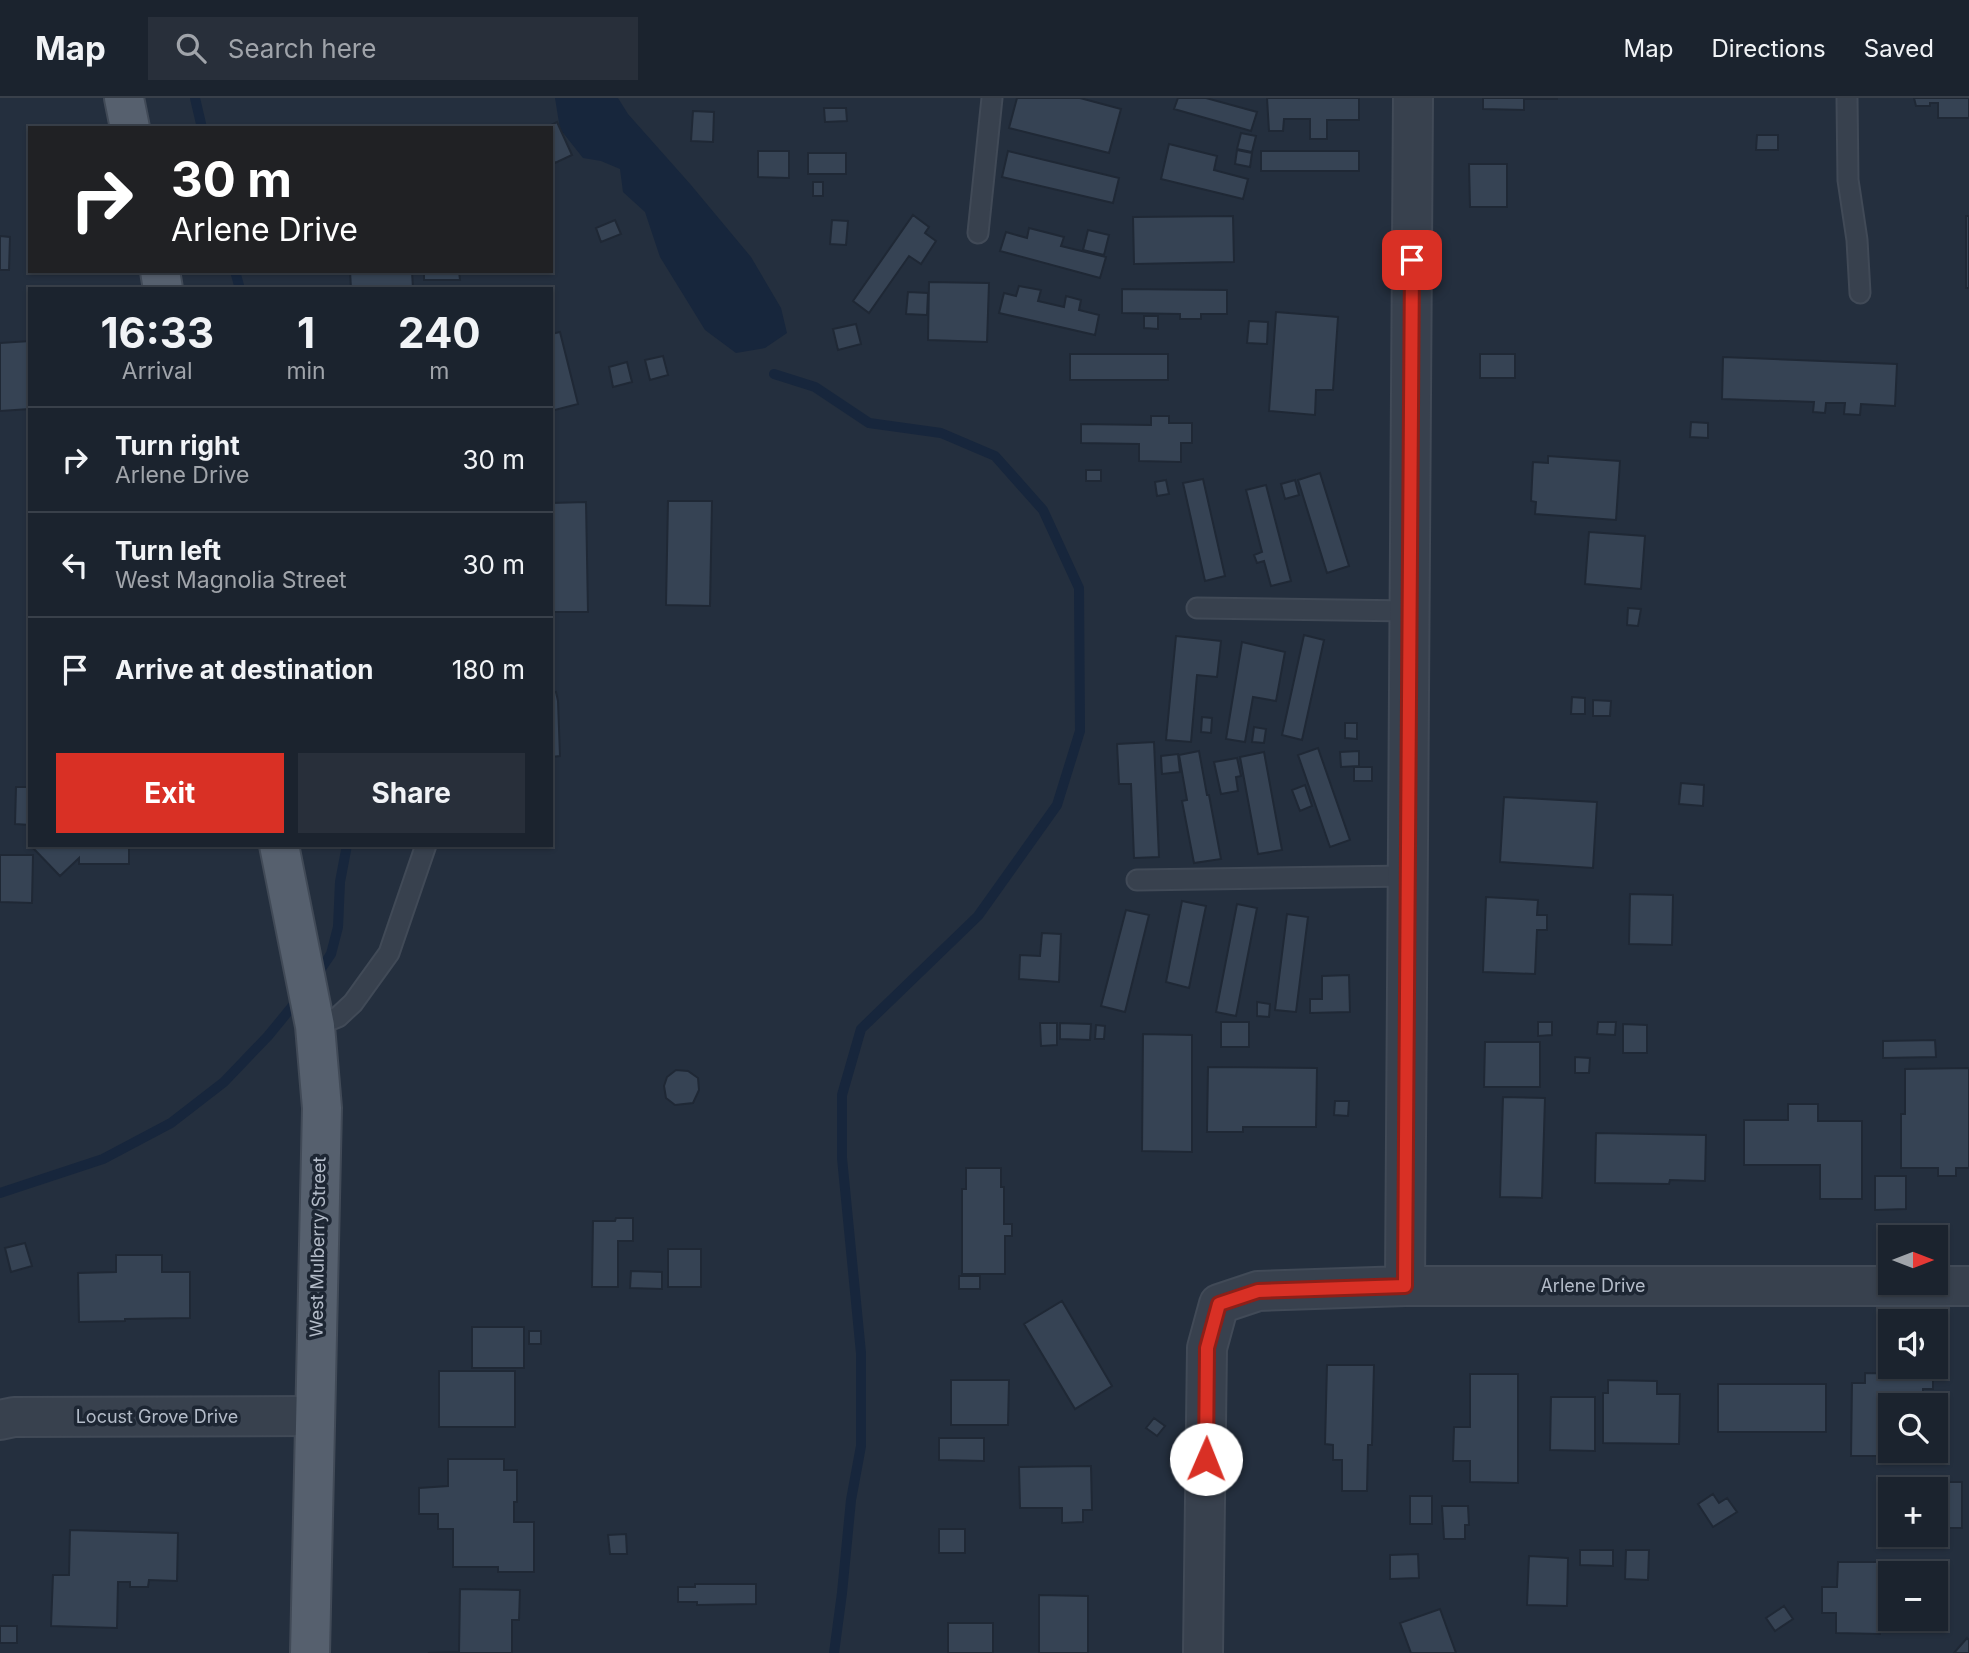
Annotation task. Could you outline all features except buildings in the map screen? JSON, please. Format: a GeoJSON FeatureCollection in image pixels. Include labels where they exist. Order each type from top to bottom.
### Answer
{"type":"FeatureCollection","features":[{"type":"Feature","properties":{"kind":"main road"},"geometry":{"type":"LineString","coordinates":[[124,98],[130,126]]}},
{"type":"Feature","properties":{"kind":"main road","name":"West Mulberry Street"},"geometry":{"type":"LineString","coordinates":[[279,847],[313,1014],[322,1108],[310,1653]]}},
{"type":"Feature","properties":{"kind":"street"},"geometry":{"type":"LineString","coordinates":[[1405,1286],[1413,98]]}},
{"type":"Feature","properties":{"kind":"street","name":"Arlene Drive"},"geometry":{"type":"LineString","coordinates":[[1203,1653],[1207,1348],[1219,1304],[1258,1291],[1405,1286],[1969,1286]]}},
{"type":"Feature","properties":{"kind":"street","name":"Locust Grove Drive"},"geometry":{"type":"LineString","coordinates":[[0,1420],[14,1417],[314,1416]]}},
{"type":"Feature","properties":{"kind":"lane"},"geometry":{"type":"LineString","coordinates":[[978,233],[992,98]]}},
{"type":"Feature","properties":{"kind":"lane"},"geometry":{"type":"LineString","coordinates":[[1847,98],[1848,180],[1857,240],[1860,293]]}},
{"type":"Feature","properties":{"kind":"lane"},"geometry":{"type":"LineString","coordinates":[[1197,608],[1410,611]]}},
{"type":"Feature","properties":{"kind":"lane"},"geometry":{"type":"LineString","coordinates":[[313,1014],[338,1017],[354,1003],[389,953],[425,847]]}},
{"type":"Feature","properties":{"kind":"lane"},"geometry":{"type":"LineString","coordinates":[[1137,880],[1408,876]]}},
{"type":"Feature","properties":{"kind":"water"},"geometry":{"type":"Polygon","coordinates":[[[555,98],[618,98],[628,114],[751,257],[781,308],[787,333],[765,348],[736,353],[705,330],[660,257],[645,212],[623,192],[620,169],[601,161],[583,158],[560,129],[555,98]]]}},
{"type":"Feature","properties":{"kind":"waterway"},"geometry":{"type":"LineString","coordinates":[[195,98],[202,126]]}},
{"type":"Feature","properties":{"kind":"waterway"},"geometry":{"type":"LineString","coordinates":[[236,273],[239,287]]}},
{"type":"Feature","properties":{"kind":"waterway"},"geometry":{"type":"LineString","coordinates":[[774,374],[815,387],[869,423],[941,433],[995,456],[1043,510],[1079,588],[1080,731],[1057,805],[978,916],[861,1029],[842,1095],[842,1158],[861,1353],[861,1446],[851,1500],[834,1653]]}},
{"type":"Feature","properties":{"kind":"waterway"},"geometry":{"type":"LineString","coordinates":[[316,976],[331,954],[338,927],[340,882],[347,847]]}},
{"type":"Feature","properties":{"kind":"waterway"},"geometry":{"type":"LineString","coordinates":[[0,1193],[103,1159],[171,1123],[224,1082],[268,1036],[300,997]]}},
{"type":"Feature","properties":{"kind":"route"},"geometry":{"type":"LineString","coordinates":[[1206,1459],[1207,1348],[1219,1304],[1258,1291],[1405,1286],[1412,260]]}}]}
